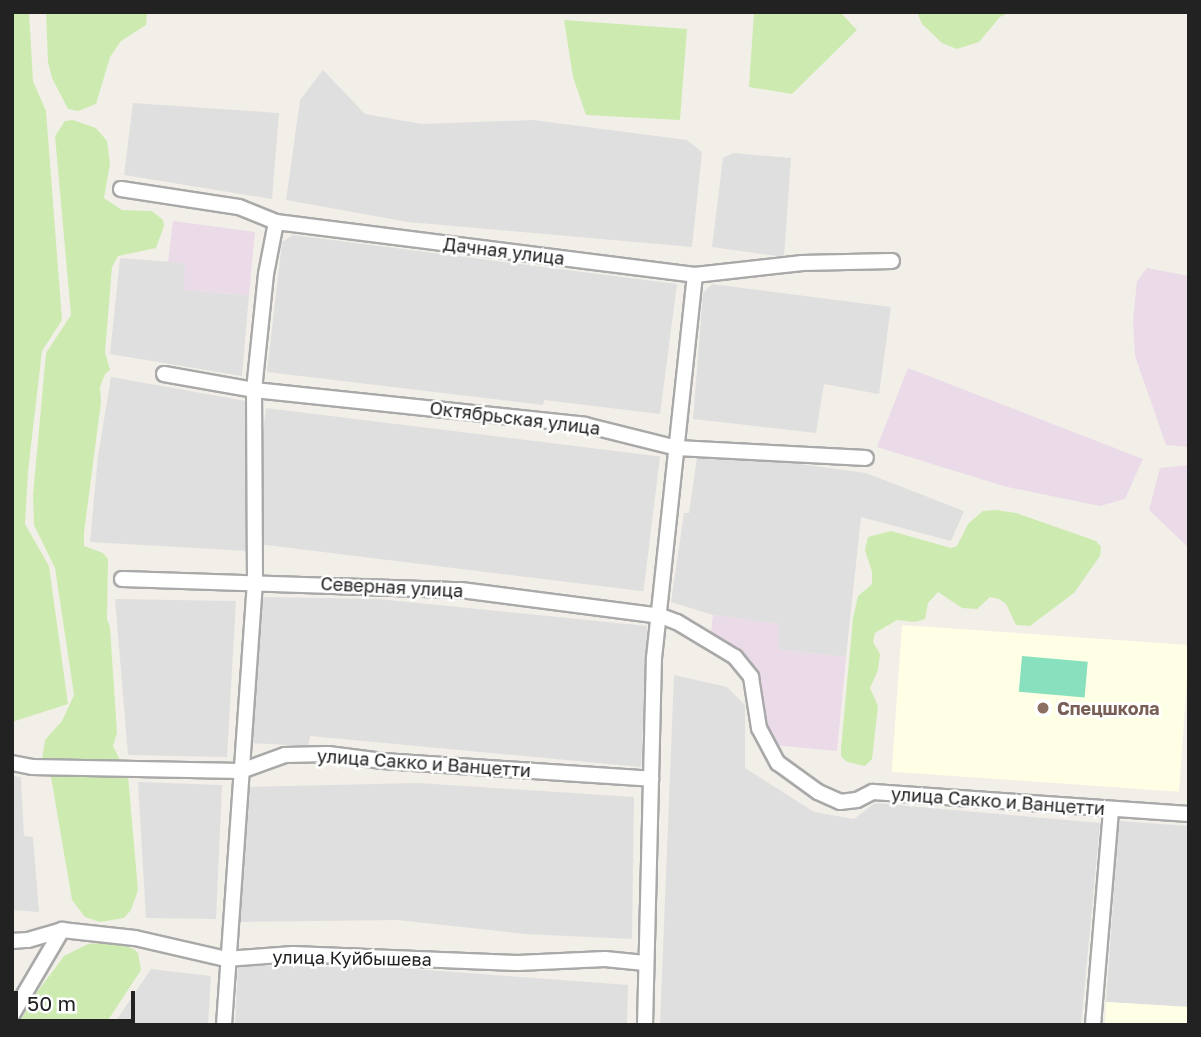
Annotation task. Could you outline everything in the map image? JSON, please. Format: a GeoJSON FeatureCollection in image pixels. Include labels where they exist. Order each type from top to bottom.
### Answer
{"type":"FeatureCollection","features":[{"type":"Feature","properties":{"kind":"street","name":"Дачная улица"},"geometry":{"type":"LineString","coordinates":[[121,189],[239,207],[276,222],[695,275],[802,263],[892,261]]}},
{"type":"Feature","properties":{"kind":"street"},"geometry":{"type":"LineString","coordinates":[[224,1025],[226,959],[255,581],[254,390],[266,274],[276,222]]}},
{"type":"Feature","properties":{"kind":"street"},"geometry":{"type":"LineString","coordinates":[[645,1025],[654,658],[661,616],[695,275]]}},
{"type":"Feature","properties":{"kind":"street","name":"Октябрьская улица"},"geometry":{"type":"LineString","coordinates":[[164,374],[254,390],[585,425],[677,448],[866,458]]}},
{"type":"Feature","properties":{"kind":"street","name":"Северная улица"},"geometry":{"type":"LineString","coordinates":[[122,579],[255,581],[461,590],[661,616],[677,622],[735,657],[751,677],[760,728],[778,764]]}},
{"type":"Feature","properties":{"kind":"street","name":"улица Сакко и Ванцетти"},"geometry":{"type":"LineString","coordinates":[[12,763],[32,766],[241,771],[285,755],[328,754],[383,761],[650,779]]}},
{"type":"Feature","properties":{"kind":"street","name":"улица Сакко и Ванцетти"},"geometry":{"type":"LineString","coordinates":[[778,764],[818,792],[840,802],[857,800],[873,792],[1189,814]]}},
{"type":"Feature","properties":{"kind":"street"},"geometry":{"type":"LineString","coordinates":[[1093,1025],[1111,810]]}},
{"type":"Feature","properties":{"kind":"street"},"geometry":{"type":"LineString","coordinates":[[12,941],[28,940],[62,930]]}},
{"type":"Feature","properties":{"kind":"street"},"geometry":{"type":"LineString","coordinates":[[12,1015],[62,930]]}},
{"type":"Feature","properties":{"kind":"street","name":"улица Куйбышева"},"geometry":{"type":"LineString","coordinates":[[62,930],[135,938],[226,959],[293,954],[518,963],[606,959],[645,964]]}},
{"type":"Feature","properties":{"kind":"shaded area"},"geometry":{"type":"Polygon","coordinates":[[[323,70],[365,114],[422,124],[533,120],[687,140],[702,152],[692,247],[408,222],[286,200],[300,100],[323,70]]]}},
{"type":"Feature","properties":{"kind":"shaded area"},"geometry":{"type":"Polygon","coordinates":[[[133,103],[279,113],[272,199],[124,175],[133,103]]]}},
{"type":"Feature","properties":{"kind":"shaded area"},"geometry":{"type":"Polygon","coordinates":[[[733,153],[791,158],[784,257],[712,247],[723,158],[733,153]]]}},
{"type":"Feature","properties":{"kind":"shaded area"},"geometry":{"type":"Polygon","coordinates":[[[173,221],[255,232],[249,295],[184,290],[185,263],[168,262],[173,221]]]}},
{"type":"Feature","properties":{"kind":"shaded area"},"geometry":{"type":"Polygon","coordinates":[[[293,235],[677,284],[660,414],[544,400],[543,405],[267,372],[282,242],[293,235]]]}},
{"type":"Feature","properties":{"kind":"shaded area"},"geometry":{"type":"Polygon","coordinates":[[[120,258],[186,263],[184,290],[249,295],[242,376],[110,354],[120,258]]]}},
{"type":"Feature","properties":{"kind":"shaded area"},"geometry":{"type":"Polygon","coordinates":[[[1147,268],[1189,276],[1189,447],[1166,445],[1135,356],[1133,321],[1137,281],[1147,268]]]}},
{"type":"Feature","properties":{"kind":"shaded area"},"geometry":{"type":"Polygon","coordinates":[[[712,284],[891,307],[879,394],[824,384],[816,433],[693,419],[703,293],[712,284]]]}},
{"type":"Feature","properties":{"kind":"shaded area"},"geometry":{"type":"Polygon","coordinates":[[[908,368],[1143,459],[1125,499],[1100,506],[1007,487],[877,447],[908,368]]]}},
{"type":"Feature","properties":{"kind":"shaded area"},"geometry":{"type":"Polygon","coordinates":[[[111,377],[246,401],[248,551],[90,542],[98,456],[111,377]]]}},
{"type":"Feature","properties":{"kind":"shaded area"},"geometry":{"type":"Polygon","coordinates":[[[266,408],[660,456],[643,591],[249,543],[266,408]]]}},
{"type":"Feature","properties":{"kind":"shaded area"},"geometry":{"type":"Polygon","coordinates":[[[697,457],[785,462],[866,473],[964,511],[951,541],[861,517],[846,657],[779,650],[779,624],[713,615],[671,602],[684,513],[689,513],[697,457]]]}},
{"type":"Feature","properties":{"kind":"shaded area"},"geometry":{"type":"Polygon","coordinates":[[[1189,465],[1189,548],[1149,510],[1160,468],[1189,465]]]}},
{"type":"Feature","properties":{"kind":"shaded area"},"geometry":{"type":"Polygon","coordinates":[[[261,597],[378,599],[647,626],[641,767],[310,736],[308,746],[251,743],[261,597]]]}},
{"type":"Feature","properties":{"kind":"shaded area"},"geometry":{"type":"Polygon","coordinates":[[[115,599],[236,601],[227,757],[128,755],[115,599]]]}},
{"type":"Feature","properties":{"kind":"shaded area"},"geometry":{"type":"Polygon","coordinates":[[[713,615],[779,624],[779,650],[846,657],[837,751],[773,745],[759,705],[751,660],[711,632],[713,615]]]}},
{"type":"Feature","properties":{"kind":"shaded area","name":"Спецшкола"},"geometry":{"type":"Polygon","coordinates":[[[902,625],[1189,645],[1179,792],[892,772],[902,625]]]}},
{"type":"Feature","properties":{"kind":"shaded area"},"geometry":{"type":"Polygon","coordinates":[[[674,675],[727,687],[745,705],[745,768],[814,812],[854,819],[875,803],[1100,823],[1081,1025],[660,1025],[674,675]]]}},
{"type":"Feature","properties":{"kind":"shaded area"},"geometry":{"type":"Polygon","coordinates":[[[12,776],[21,777],[24,836],[33,837],[39,912],[12,910],[12,776]]]}},
{"type":"Feature","properties":{"kind":"shaded area"},"geometry":{"type":"Polygon","coordinates":[[[138,782],[222,785],[216,919],[146,918],[138,782]]]}},
{"type":"Feature","properties":{"kind":"shaded area"},"geometry":{"type":"Polygon","coordinates":[[[418,783],[634,797],[632,939],[525,934],[397,920],[240,922],[247,787],[418,783]]]}},
{"type":"Feature","properties":{"kind":"shaded area"},"geometry":{"type":"Polygon","coordinates":[[[1119,821],[1189,826],[1189,1007],[1106,1002],[1119,821]]]}},
{"type":"Feature","properties":{"kind":"shaded area"},"geometry":{"type":"Polygon","coordinates":[[[238,965],[401,968],[628,985],[627,1025],[235,1025],[238,965]]]}},
{"type":"Feature","properties":{"kind":"shaded area"},"geometry":{"type":"Polygon","coordinates":[[[151,969],[211,976],[208,1025],[113,1025],[151,969]]]}},
{"type":"Feature","properties":{"kind":"shaded area"},"geometry":{"type":"Polygon","coordinates":[[[1106,1002],[1189,1007],[1189,1025],[1105,1025],[1106,1002]]]}},
{"type":"Feature","properties":{"kind":"green space"},"geometry":{"type":"Polygon","coordinates":[[[12,12],[29,12],[33,81],[46,111],[62,320],[42,351],[28,471],[25,524],[49,566],[68,704],[12,722],[12,12]]]}},
{"type":"Feature","properties":{"kind":"green space"},"geometry":{"type":"Polygon","coordinates":[[[46,12],[147,13],[146,25],[121,41],[110,57],[96,104],[78,111],[68,109],[52,78],[48,62],[46,12]]]}},
{"type":"Feature","properties":{"kind":"green space"},"geometry":{"type":"Polygon","coordinates":[[[754,12],[840,12],[857,30],[792,94],[749,87],[754,12]]]}},
{"type":"Feature","properties":{"kind":"green space"},"geometry":{"type":"Polygon","coordinates":[[[917,12],[1010,12],[1000,17],[979,42],[957,49],[942,43],[922,24],[917,12]]]}},
{"type":"Feature","properties":{"kind":"green space"},"geometry":{"type":"Polygon","coordinates":[[[564,20],[687,29],[680,120],[586,115],[573,77],[564,20]]]}},
{"type":"Feature","properties":{"kind":"green space"},"geometry":{"type":"Polygon","coordinates":[[[73,120],[96,128],[107,141],[110,164],[104,198],[122,210],[152,211],[163,220],[164,226],[156,248],[118,256],[112,267],[105,352],[110,370],[105,374],[100,387],[101,402],[84,533],[84,546],[103,553],[108,559],[107,619],[110,627],[117,733],[113,746],[128,776],[138,890],[131,910],[124,918],[100,922],[85,917],[72,900],[51,777],[42,760],[45,740],[62,721],[74,695],[55,568],[34,525],[33,495],[46,353],[71,315],[55,136],[65,121],[73,120]]]}},
{"type":"Feature","properties":{"kind":"green space"},"geometry":{"type":"Polygon","coordinates":[[[983,511],[1016,513],[1096,541],[1101,547],[1100,556],[1074,593],[1030,626],[1016,625],[1006,604],[999,599],[990,597],[977,609],[962,608],[938,592],[928,603],[925,619],[915,622],[897,620],[875,633],[873,642],[880,654],[878,670],[870,688],[878,706],[872,759],[865,766],[847,762],[841,756],[841,748],[853,618],[858,596],[872,584],[872,572],[865,550],[868,537],[891,531],[951,548],[957,546],[968,524],[983,511]]]}},
{"type":"Feature","properties":{"kind":"green space"},"geometry":{"type":"Polygon","coordinates":[[[1022,656],[1088,662],[1085,698],[1019,692],[1022,656]]]}},
{"type":"Feature","properties":{"kind":"green space"},"geometry":{"type":"Polygon","coordinates":[[[113,942],[138,953],[141,970],[105,1025],[18,1025],[35,995],[64,956],[88,944],[113,942]]]}},
{"type":"Feature","properties":{"kind":"place","name":"Спецшкола"},"geometry":{"type":"Point","coordinates":[1043,708]}}]}
